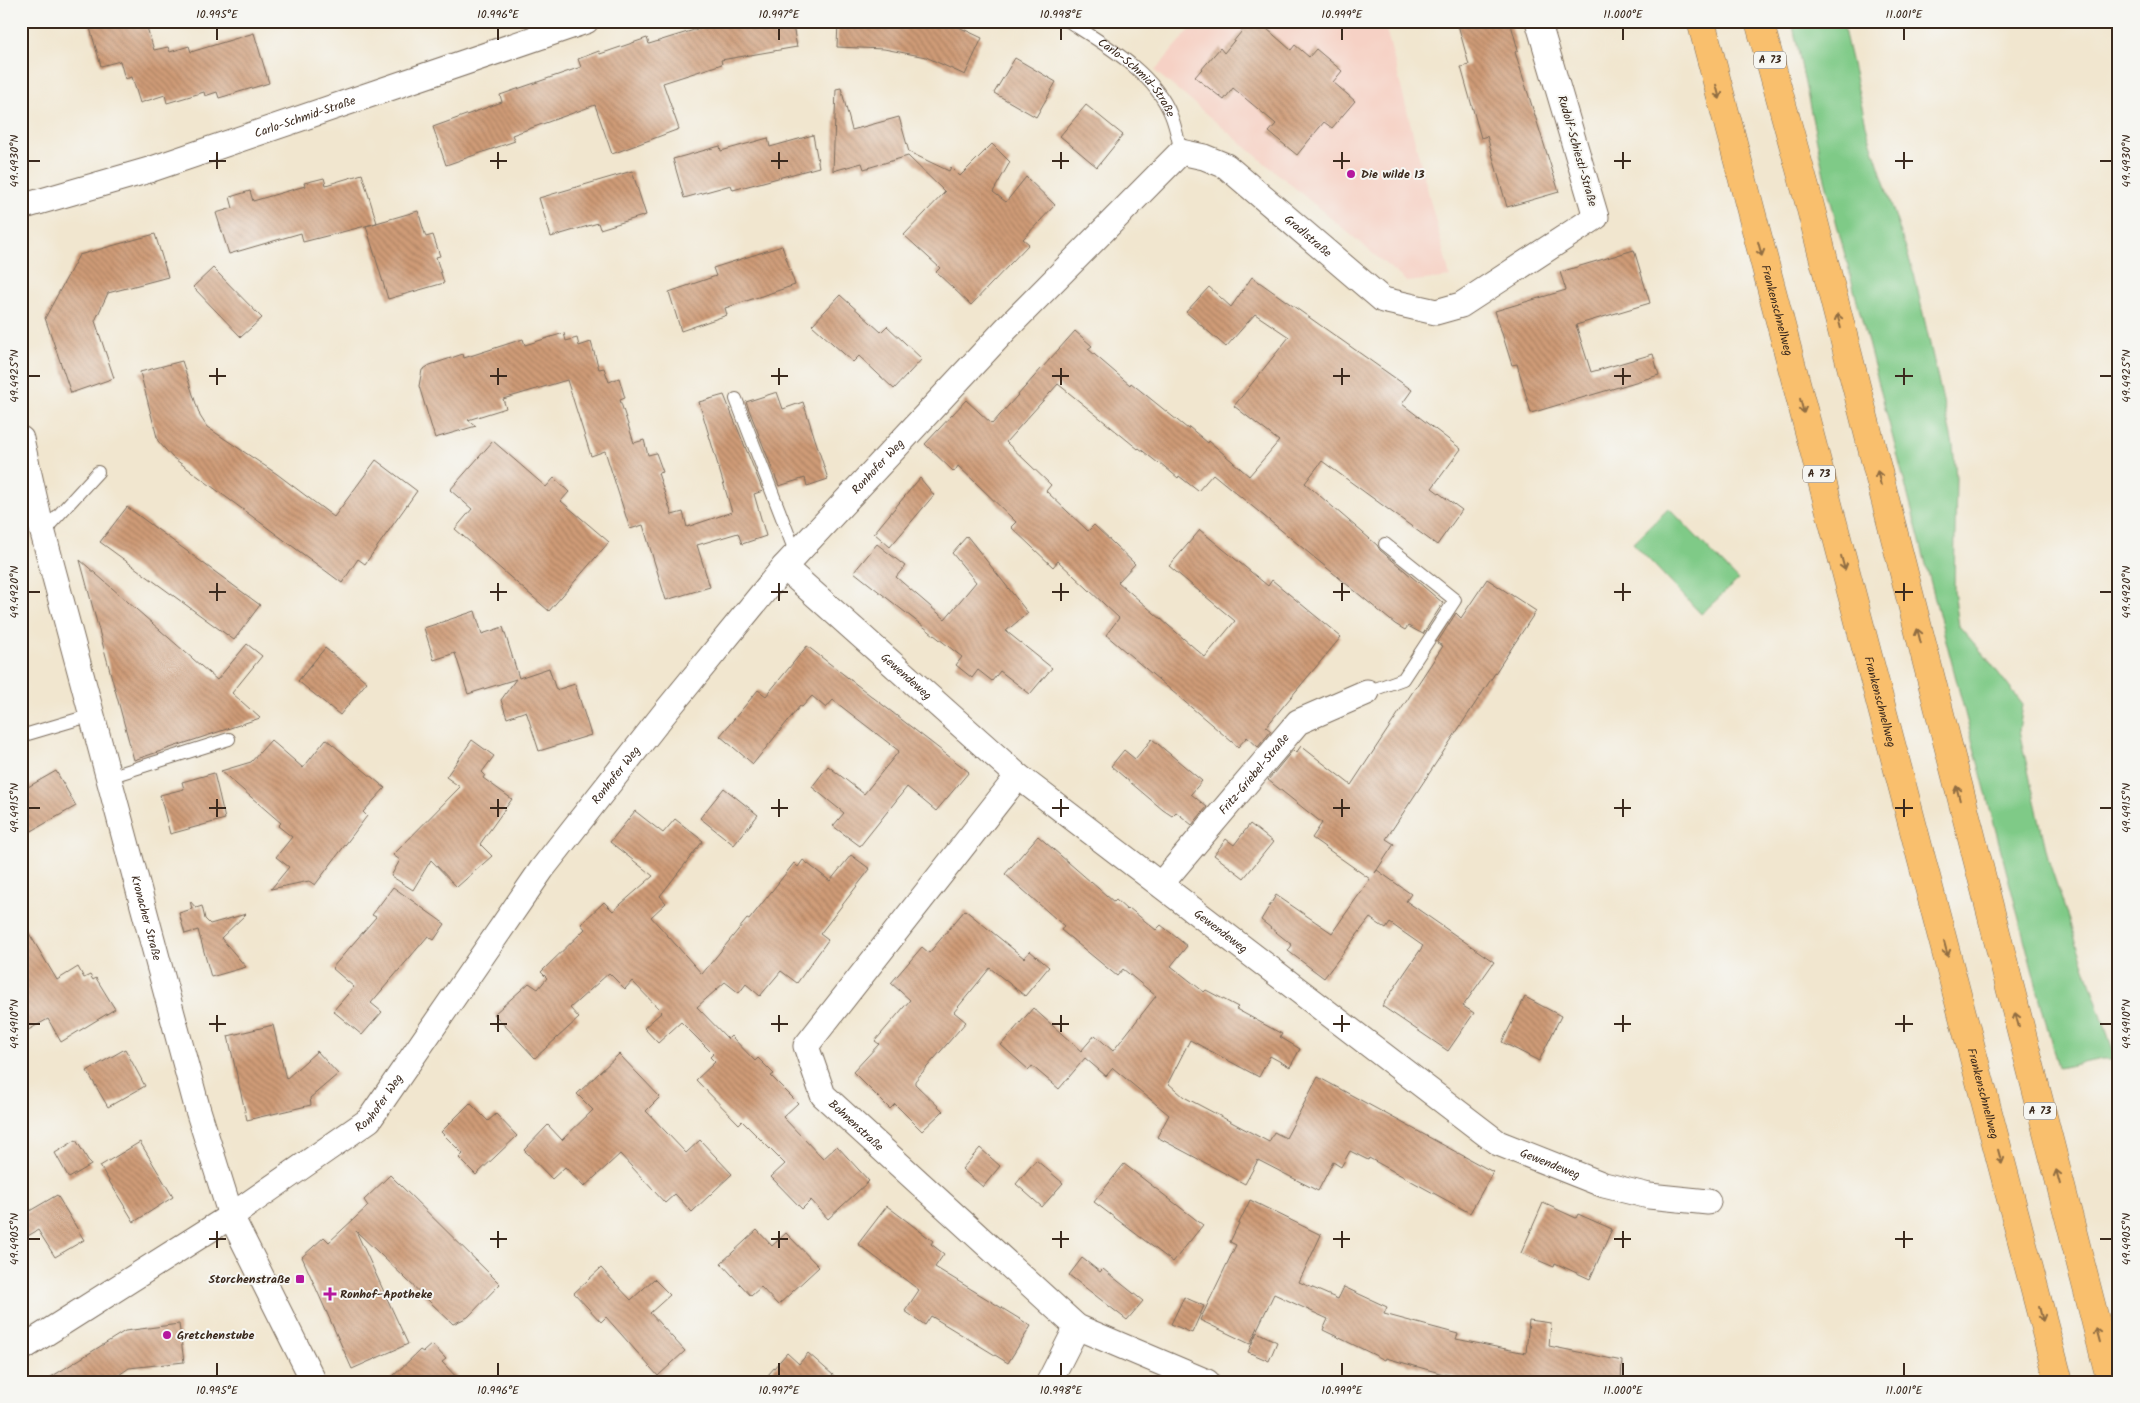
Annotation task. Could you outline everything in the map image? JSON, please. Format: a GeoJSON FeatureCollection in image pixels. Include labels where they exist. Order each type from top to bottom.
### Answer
{"type":"FeatureCollection","features":[{"type":"Feature","properties":{"kind":"highway","name":"A 73"},"geometry":{"type":"LineString","coordinates":[[1759,21],[1781,99],[2111,1382]]}},
{"type":"Feature","properties":{"kind":"highway"},"geometry":{"type":"LineString","coordinates":[[1772,21],[1781,99]]}},
{"type":"Feature","properties":{"kind":"highway","name":"Frankenschnellweg"},"geometry":{"type":"LineString","coordinates":[[1700,29],[2059,1382]]}},
{"type":"Feature","properties":{"kind":"street","name":"Carlo-Schmid-Straße"},"geometry":{"type":"LineString","coordinates":[[21,207],[149,170],[586,21]]}},
{"type":"Feature","properties":{"kind":"street","name":"Rudolf-Schiestl-Straße"},"geometry":{"type":"LineString","coordinates":[[1436,312],[1461,305],[1596,218],[1538,21]]}},
{"type":"Feature","properties":{"kind":"street","name":"Gradlstraße"},"geometry":{"type":"LineString","coordinates":[[1181,152],[1204,157],[1226,166],[1383,300],[1436,312]]}},
{"type":"Feature","properties":{"kind":"street","name":"Ronhofer Weg"},"geometry":{"type":"LineString","coordinates":[[21,1349],[231,1216],[369,1120],[542,869],[790,560],[1006,329],[1181,152]]}},
{"type":"Feature","properties":{"kind":"street","name":"Kronacher Straße"},"geometry":{"type":"LineString","coordinates":[[21,439],[35,526],[92,715],[196,1107],[231,1216],[314,1382]]}},
{"type":"Feature","properties":{"kind":"street","name":"Gewendeweg"},"geometry":{"type":"LineString","coordinates":[[790,560],[1018,776],[1162,884],[1498,1143],[1604,1185],[1649,1196],[1708,1202]]}},
{"type":"Feature","properties":{"kind":"street","name":"Fritz-Griebel-Straße"},"geometry":{"type":"LineString","coordinates":[[1162,884],[1298,722],[1367,692]]}},
{"type":"Feature","properties":{"kind":"street","name":"Bohnenstraße"},"geometry":{"type":"LineString","coordinates":[[1018,776],[806,1046],[823,1095],[1077,1327],[1207,1382]]}},
{"type":"Feature","properties":{"kind":"street"},"geometry":{"type":"LineString","coordinates":[[1049,1382],[1077,1327]]}},
{"type":"Feature","properties":{"kind":"lane","name":"Carlo-Schmid-Straße"},"geometry":{"type":"LineString","coordinates":[[1068,21],[1104,44],[1157,90],[1171,115],[1181,152]]}},
{"type":"Feature","properties":{"kind":"lane"},"geometry":{"type":"LineString","coordinates":[[736,399],[790,560]]}},
{"type":"Feature","properties":{"kind":"lane"},"geometry":{"type":"LineString","coordinates":[[35,526],[98,472]]}},
{"type":"Feature","properties":{"kind":"lane"},"geometry":{"type":"LineString","coordinates":[[1367,692],[1403,679],[1455,600],[1385,544]]}},
{"type":"Feature","properties":{"kind":"lane"},"geometry":{"type":"LineString","coordinates":[[21,736],[92,715]]}},
{"type":"Feature","properties":{"kind":"lane"},"geometry":{"type":"LineString","coordinates":[[109,777],[228,739]]}},
{"type":"Feature","properties":{"kind":"shaded area","name":"Die wilde 13"},"geometry":{"type":"Polygon","coordinates":[[[1197,21],[1384,21],[1450,277],[1407,282],[1155,71],[1197,21]]]}},
{"type":"Feature","properties":{"kind":"green space"},"geometry":{"type":"Polygon","coordinates":[[[1792,21],[1842,21],[1868,133],[1914,274],[1953,445],[1956,477],[1954,591],[1959,626],[2023,705],[2019,731],[2049,862],[2116,1059],[2103,1059],[2058,1068],[1824,175],[1792,21]]]}},
{"type":"Feature","properties":{"kind":"green space"},"geometry":{"type":"Polygon","coordinates":[[[1669,508],[1738,580],[1701,614],[1633,543],[1669,508]]]}},
{"type":"Feature","properties":{"kind":"building"},"geometry":{"type":"Polygon","coordinates":[[[88,21],[145,21],[154,50],[168,47],[170,52],[189,46],[191,52],[254,33],[269,83],[219,98],[217,92],[205,96],[204,92],[167,103],[165,95],[140,103],[132,77],[125,79],[120,61],[101,66],[88,21]]]}},
{"type":"Feature","properties":{"kind":"building"},"geometry":{"type":"Polygon","coordinates":[[[723,21],[792,21],[797,47],[721,60],[722,64],[663,83],[679,129],[612,154],[595,105],[512,135],[515,141],[446,165],[433,127],[502,102],[500,95],[581,67],[578,59],[599,51],[600,54],[647,38],[649,44],[723,21]]]}},
{"type":"Feature","properties":{"kind":"building"},"geometry":{"type":"Polygon","coordinates":[[[838,21],[946,21],[982,38],[965,75],[926,57],[884,49],[837,47],[838,21]]]}},
{"type":"Feature","properties":{"kind":"building"},"geometry":{"type":"Polygon","coordinates":[[[1250,21],[1258,21],[1291,50],[1295,45],[1309,57],[1316,49],[1342,71],[1333,82],[1355,101],[1332,128],[1324,122],[1297,155],[1269,132],[1276,124],[1233,88],[1224,100],[1195,77],[1220,48],[1224,53],[1250,21]]]}},
{"type":"Feature","properties":{"kind":"building"},"geometry":{"type":"Polygon","coordinates":[[[1457,21],[1510,21],[1518,50],[1515,52],[1559,192],[1507,207],[1487,136],[1481,138],[1461,67],[1469,65],[1457,21]]]}},
{"type":"Feature","properties":{"kind":"building"},"geometry":{"type":"Polygon","coordinates":[[[1015,58],[1056,82],[1036,117],[994,93],[1015,58]]]}},
{"type":"Feature","properties":{"kind":"building"},"geometry":{"type":"Polygon","coordinates":[[[841,88],[852,130],[899,117],[909,152],[949,171],[951,167],[960,176],[992,144],[1010,162],[993,192],[1006,202],[1026,177],[1055,205],[1023,239],[1029,244],[971,305],[936,272],[940,268],[904,235],[945,192],[908,156],[864,169],[862,163],[833,171],[836,89],[841,88]]]}},
{"type":"Feature","properties":{"kind":"building"},"geometry":{"type":"Polygon","coordinates":[[[1086,105],[1123,135],[1097,167],[1060,136],[1086,105]]]}},
{"type":"Feature","properties":{"kind":"building"},"geometry":{"type":"Polygon","coordinates":[[[813,135],[819,167],[733,190],[731,185],[684,198],[673,159],[720,146],[721,151],[768,138],[770,147],[813,135]]]}},
{"type":"Feature","properties":{"kind":"building"},"geometry":{"type":"Polygon","coordinates":[[[632,171],[646,215],[600,229],[598,223],[551,237],[539,198],[632,171]]]}},
{"type":"Feature","properties":{"kind":"building"},"geometry":{"type":"Polygon","coordinates":[[[362,174],[377,223],[303,242],[301,233],[229,254],[216,213],[233,208],[230,197],[250,191],[253,201],[305,186],[304,183],[324,178],[326,185],[362,174]]]}},
{"type":"Feature","properties":{"kind":"building"},"geometry":{"type":"Polygon","coordinates":[[[418,211],[426,237],[433,235],[440,256],[436,257],[444,283],[388,299],[366,226],[418,211]]]}},
{"type":"Feature","properties":{"kind":"building"},"geometry":{"type":"Polygon","coordinates":[[[155,234],[168,277],[108,293],[95,321],[114,378],[71,393],[45,318],[79,255],[155,234]]]}},
{"type":"Feature","properties":{"kind":"building"},"geometry":{"type":"Polygon","coordinates":[[[782,246],[795,285],[725,308],[727,315],[681,331],[669,292],[716,276],[713,268],[782,246]]]}},
{"type":"Feature","properties":{"kind":"building"},"geometry":{"type":"Polygon","coordinates":[[[1634,250],[1650,303],[1576,325],[1591,372],[1653,354],[1659,375],[1531,413],[1517,364],[1512,365],[1495,311],[1566,290],[1560,272],[1634,250]]]}},
{"type":"Feature","properties":{"kind":"building"},"geometry":{"type":"Polygon","coordinates":[[[213,268],[262,318],[241,337],[193,287],[213,268]]]}},
{"type":"Feature","properties":{"kind":"building"},"geometry":{"type":"Polygon","coordinates":[[[1252,277],[1412,390],[1402,404],[1461,449],[1432,488],[1462,510],[1437,545],[1322,461],[1305,483],[1443,603],[1423,634],[1408,626],[1405,630],[1395,624],[1213,474],[1198,491],[1138,449],[1058,384],[1006,442],[1051,485],[1046,491],[1088,531],[1094,525],[1135,564],[1118,582],[1205,657],[1235,621],[1169,566],[1200,530],[1268,586],[1272,580],[1341,637],[1266,727],[1271,731],[1258,747],[1247,737],[1238,747],[1106,635],[1119,618],[1058,561],[1053,567],[1011,527],[1016,522],[975,482],[958,466],[954,472],[925,444],[966,400],[992,424],[1075,331],[1092,346],[1088,349],[1130,385],[1131,383],[1188,429],[1189,427],[1208,443],[1209,441],[1249,476],[1279,441],[1234,406],[1289,337],[1255,314],[1226,347],[1186,312],[1209,287],[1231,307],[1252,277]]]}},
{"type":"Feature","properties":{"kind":"building"},"geometry":{"type":"Polygon","coordinates":[[[840,295],[881,332],[887,326],[922,359],[894,389],[859,356],[853,362],[812,325],[840,295]]]}},
{"type":"Feature","properties":{"kind":"building"},"geometry":{"type":"Polygon","coordinates":[[[564,333],[566,341],[577,338],[579,346],[591,342],[599,369],[604,368],[609,382],[619,378],[625,398],[620,400],[634,443],[644,440],[648,455],[656,453],[663,472],[658,473],[672,515],[683,512],[687,527],[732,512],[699,402],[724,395],[763,491],[754,494],[766,536],[742,544],[738,533],[697,545],[710,587],[666,600],[643,525],[630,529],[605,451],[591,456],[567,380],[503,399],[506,408],[468,420],[476,426],[435,438],[419,386],[422,370],[430,365],[463,354],[464,358],[523,339],[525,345],[564,333]]]}},
{"type":"Feature","properties":{"kind":"building"},"geometry":{"type":"Polygon","coordinates":[[[182,361],[200,416],[207,427],[277,474],[334,517],[376,460],[417,491],[365,564],[358,559],[342,583],[172,457],[158,441],[140,372],[182,361]]]}},
{"type":"Feature","properties":{"kind":"building"},"geometry":{"type":"Polygon","coordinates":[[[777,392],[783,409],[803,402],[828,479],[807,486],[805,478],[779,486],[746,402],[777,392]]]}},
{"type":"Feature","properties":{"kind":"building"},"geometry":{"type":"Polygon","coordinates":[[[493,441],[546,487],[554,478],[569,492],[561,501],[609,542],[549,611],[455,529],[472,509],[450,490],[493,441]]]}},
{"type":"Feature","properties":{"kind":"building"},"geometry":{"type":"Polygon","coordinates":[[[920,478],[934,495],[890,547],[874,533],[920,478]]]}},
{"type":"Feature","properties":{"kind":"building"},"geometry":{"type":"Polygon","coordinates":[[[127,507],[260,605],[234,640],[100,542],[127,507]]]}},
{"type":"Feature","properties":{"kind":"building"},"geometry":{"type":"Polygon","coordinates":[[[967,536],[1028,613],[1006,631],[1052,668],[1030,694],[1000,671],[992,681],[978,670],[972,678],[956,665],[962,657],[854,572],[877,544],[905,566],[896,577],[945,619],[976,582],[952,553],[967,536]]]}},
{"type":"Feature","properties":{"kind":"building"},"geometry":{"type":"Polygon","coordinates":[[[80,560],[217,680],[247,644],[262,656],[232,693],[260,718],[134,760],[80,560]]]}},
{"type":"Feature","properties":{"kind":"building"},"geometry":{"type":"Polygon","coordinates":[[[1487,579],[1536,611],[1386,839],[1394,844],[1375,873],[1377,870],[1411,894],[1406,901],[1494,962],[1463,1006],[1474,1013],[1448,1051],[1382,1006],[1423,946],[1390,923],[1386,929],[1370,918],[1324,978],[1288,951],[1292,945],[1261,920],[1276,895],[1332,933],[1370,879],[1312,838],[1322,823],[1268,780],[1293,750],[1296,753],[1301,746],[1351,785],[1443,646],[1437,643],[1456,613],[1461,618],[1487,579]]]}},
{"type":"Feature","properties":{"kind":"building"},"geometry":{"type":"Polygon","coordinates":[[[475,611],[482,634],[503,627],[519,678],[549,668],[556,690],[575,684],[591,735],[539,751],[526,711],[507,718],[501,700],[516,679],[468,694],[455,653],[434,660],[424,628],[475,611]]]}},
{"type":"Feature","properties":{"kind":"building"},"geometry":{"type":"Polygon","coordinates":[[[807,646],[969,772],[936,811],[907,787],[860,846],[833,826],[844,813],[812,787],[828,766],[864,794],[899,751],[833,700],[826,708],[812,696],[802,707],[800,706],[753,764],[720,736],[758,690],[766,696],[807,646]]]}},
{"type":"Feature","properties":{"kind":"building"},"geometry":{"type":"Polygon","coordinates":[[[325,648],[367,682],[340,715],[298,681],[325,648]]]}},
{"type":"Feature","properties":{"kind":"building"},"geometry":{"type":"Polygon","coordinates":[[[326,739],[385,788],[363,812],[367,816],[315,885],[309,881],[271,889],[289,867],[276,857],[292,837],[278,826],[281,823],[221,771],[251,762],[271,740],[303,768],[326,739]]]}},
{"type":"Feature","properties":{"kind":"building"},"geometry":{"type":"Polygon","coordinates":[[[1152,739],[1202,781],[1191,794],[1207,807],[1192,825],[1176,812],[1172,816],[1163,810],[1111,766],[1124,750],[1135,759],[1152,739]]]}},
{"type":"Feature","properties":{"kind":"building"},"geometry":{"type":"Polygon","coordinates":[[[472,740],[494,756],[482,772],[485,775],[483,778],[512,799],[480,844],[492,856],[457,887],[431,860],[413,890],[391,876],[400,860],[393,855],[460,787],[446,777],[472,740]]]}},
{"type":"Feature","properties":{"kind":"building"},"geometry":{"type":"Polygon","coordinates":[[[56,771],[76,806],[21,837],[21,791],[56,771]]]}},
{"type":"Feature","properties":{"kind":"building"},"geometry":{"type":"Polygon","coordinates":[[[214,773],[225,819],[170,834],[160,795],[184,789],[182,782],[214,773]]]}},
{"type":"Feature","properties":{"kind":"building"},"geometry":{"type":"Polygon","coordinates":[[[724,788],[758,815],[734,845],[700,818],[724,788]]]}},
{"type":"Feature","properties":{"kind":"building"},"geometry":{"type":"Polygon","coordinates":[[[635,811],[663,833],[675,819],[703,841],[660,896],[666,903],[651,917],[702,974],[747,919],[749,920],[794,863],[798,867],[803,860],[830,881],[851,855],[870,869],[820,934],[828,940],[797,983],[781,971],[760,996],[746,984],[739,993],[725,982],[697,1007],[728,1039],[731,1036],[755,1061],[758,1058],[774,1074],[771,1076],[798,1103],[783,1117],[823,1159],[837,1146],[869,1181],[828,1219],[811,1200],[802,1209],[771,1177],[785,1164],[742,1121],[739,1124],[696,1080],[715,1062],[710,1057],[713,1054],[681,1022],[658,1043],[644,1028],[662,1012],[632,981],[625,989],[609,973],[570,1008],[579,1018],[535,1058],[494,1014],[529,983],[538,989],[547,978],[541,972],[585,929],[581,924],[604,902],[613,911],[653,876],[610,842],[635,811]]]}},
{"type":"Feature","properties":{"kind":"building"},"geometry":{"type":"Polygon","coordinates":[[[1250,824],[1273,842],[1244,878],[1214,855],[1226,839],[1234,845],[1250,824]]]}},
{"type":"Feature","properties":{"kind":"building"},"geometry":{"type":"Polygon","coordinates":[[[1038,836],[1114,902],[1116,900],[1127,910],[1129,908],[1156,930],[1161,925],[1187,946],[1171,966],[1204,992],[1206,990],[1238,1007],[1236,1009],[1282,1034],[1280,1037],[1300,1049],[1290,1067],[1270,1056],[1259,1077],[1190,1040],[1168,1083],[1184,1097],[1269,1142],[1274,1132],[1286,1138],[1318,1077],[1493,1172],[1470,1213],[1369,1158],[1368,1160],[1350,1151],[1341,1167],[1333,1162],[1318,1191],[1258,1160],[1245,1184],[1157,1137],[1169,1115],[1113,1068],[1106,1076],[1085,1058],[1059,1089],[1032,1066],[1029,1070],[1001,1045],[1033,1008],[1081,1051],[1095,1035],[1113,1051],[1156,996],[1123,969],[1117,976],[1061,930],[1064,926],[1005,874],[1038,836]]]}},
{"type":"Feature","properties":{"kind":"building"},"geometry":{"type":"Polygon","coordinates":[[[393,887],[445,924],[434,940],[428,936],[371,1003],[382,1012],[362,1035],[333,1011],[354,987],[332,968],[376,917],[372,915],[393,887]]]}},
{"type":"Feature","properties":{"kind":"building"},"geometry":{"type":"Polygon","coordinates":[[[190,901],[196,908],[202,906],[205,919],[210,924],[246,914],[221,938],[246,967],[211,977],[198,930],[185,934],[179,913],[192,909],[190,901]]]}},
{"type":"Feature","properties":{"kind":"building"},"geometry":{"type":"Polygon","coordinates":[[[965,910],[1024,958],[1030,951],[1049,967],[1025,996],[990,968],[954,1012],[966,1022],[915,1081],[915,1084],[943,1111],[922,1131],[895,1104],[890,1109],[853,1072],[879,1044],[875,1041],[910,1000],[891,983],[922,947],[929,953],[965,910]]]}},
{"type":"Feature","properties":{"kind":"building"},"geometry":{"type":"Polygon","coordinates":[[[21,920],[57,980],[78,967],[84,978],[90,975],[93,980],[96,978],[115,1009],[61,1042],[48,1019],[21,1034],[21,920]]]}},
{"type":"Feature","properties":{"kind":"building"},"geometry":{"type":"Polygon","coordinates":[[[1525,997],[1561,1016],[1539,1061],[1502,1042],[1525,997]]]}},
{"type":"Feature","properties":{"kind":"building"},"geometry":{"type":"Polygon","coordinates":[[[273,1025],[286,1079],[317,1051],[338,1074],[310,1098],[311,1105],[247,1120],[228,1036],[273,1025]]]}},
{"type":"Feature","properties":{"kind":"building"},"geometry":{"type":"Polygon","coordinates":[[[125,1049],[145,1086],[108,1107],[87,1071],[125,1049]]]}},
{"type":"Feature","properties":{"kind":"building"},"geometry":{"type":"Polygon","coordinates":[[[619,1054],[660,1097],[646,1111],[686,1153],[700,1140],[732,1174],[692,1212],[675,1194],[665,1203],[620,1154],[584,1187],[565,1167],[552,1179],[524,1150],[548,1125],[562,1140],[593,1110],[577,1094],[619,1054]]]}},
{"type":"Feature","properties":{"kind":"building"},"geometry":{"type":"Polygon","coordinates":[[[470,1103],[488,1121],[496,1114],[517,1136],[476,1175],[459,1158],[463,1154],[441,1132],[470,1103]]]}},
{"type":"Feature","properties":{"kind":"building"},"geometry":{"type":"Polygon","coordinates":[[[76,1140],[91,1165],[69,1178],[55,1153],[76,1140]]]}},
{"type":"Feature","properties":{"kind":"building"},"geometry":{"type":"Polygon","coordinates":[[[140,1142],[173,1197],[134,1222],[100,1166],[140,1142]]]}},
{"type":"Feature","properties":{"kind":"building"},"geometry":{"type":"Polygon","coordinates":[[[980,1148],[1000,1166],[983,1187],[962,1169],[980,1148]]]}},
{"type":"Feature","properties":{"kind":"building"},"geometry":{"type":"Polygon","coordinates":[[[1036,1160],[1063,1183],[1042,1207],[1016,1184],[1036,1160]]]}},
{"type":"Feature","properties":{"kind":"building"},"geometry":{"type":"Polygon","coordinates":[[[1124,1164],[1203,1225],[1173,1262],[1094,1202],[1124,1164]]]}},
{"type":"Feature","properties":{"kind":"building"},"geometry":{"type":"Polygon","coordinates":[[[390,1175],[500,1284],[468,1317],[453,1324],[356,1231],[408,1344],[352,1369],[302,1257],[324,1237],[329,1242],[368,1206],[364,1200],[390,1175]]]}},
{"type":"Feature","properties":{"kind":"building"},"geometry":{"type":"Polygon","coordinates":[[[57,1195],[84,1240],[55,1257],[38,1230],[21,1240],[21,1216],[57,1195]]]}},
{"type":"Feature","properties":{"kind":"building"},"geometry":{"type":"Polygon","coordinates":[[[1250,1200],[1321,1235],[1299,1282],[1338,1299],[1344,1287],[1387,1307],[1384,1314],[1458,1334],[1456,1339],[1526,1353],[1529,1320],[1551,1323],[1549,1346],[1622,1361],[1621,1382],[1472,1382],[1386,1358],[1385,1360],[1323,1330],[1328,1319],[1274,1294],[1250,1344],[1200,1320],[1236,1245],[1230,1242],[1250,1200]]]}},
{"type":"Feature","properties":{"kind":"building"},"geometry":{"type":"Polygon","coordinates":[[[1543,1203],[1576,1218],[1578,1214],[1612,1229],[1590,1279],[1555,1263],[1554,1267],[1521,1253],[1543,1203]]]}},
{"type":"Feature","properties":{"kind":"building"},"geometry":{"type":"Polygon","coordinates":[[[887,1206],[933,1241],[931,1244],[944,1254],[935,1267],[1031,1326],[1008,1363],[931,1316],[925,1325],[905,1311],[919,1290],[858,1244],[887,1206]]]}},
{"type":"Feature","properties":{"kind":"building"},"geometry":{"type":"Polygon","coordinates":[[[757,1230],[772,1246],[786,1233],[819,1267],[778,1305],[761,1287],[751,1296],[721,1263],[757,1230]]]}},
{"type":"Feature","properties":{"kind":"building"},"geometry":{"type":"Polygon","coordinates":[[[1082,1258],[1100,1272],[1103,1269],[1143,1301],[1127,1320],[1069,1275],[1082,1258]]]}},
{"type":"Feature","properties":{"kind":"building"},"geometry":{"type":"Polygon","coordinates":[[[601,1268],[631,1300],[654,1279],[670,1295],[650,1313],[685,1351],[658,1376],[606,1317],[601,1322],[574,1293],[601,1268]]]}},
{"type":"Feature","properties":{"kind":"building"},"geometry":{"type":"Polygon","coordinates":[[[1184,1297],[1204,1306],[1192,1333],[1171,1324],[1184,1297]]]}},
{"type":"Feature","properties":{"kind":"building"},"geometry":{"type":"Polygon","coordinates":[[[179,1324],[184,1362],[129,1368],[109,1382],[43,1382],[125,1331],[179,1324]]]}},
{"type":"Feature","properties":{"kind":"building"},"geometry":{"type":"Polygon","coordinates":[[[1257,1332],[1277,1342],[1269,1361],[1248,1352],[1257,1332]]]}},
{"type":"Feature","properties":{"kind":"building"},"geometry":{"type":"Polygon","coordinates":[[[432,1344],[446,1359],[442,1362],[461,1382],[387,1382],[420,1350],[423,1352],[432,1344]]]}},
{"type":"Feature","properties":{"kind":"building"},"geometry":{"type":"Polygon","coordinates":[[[787,1353],[799,1364],[808,1353],[841,1382],[762,1382],[787,1353]]]}},
{"type":"Feature","properties":{"kind":"place","name":"Die wilde 13"},"geometry":{"type":"Point","coordinates":[1351,174]}},
{"type":"Feature","properties":{"kind":"place","name":"Storchenstraße"},"geometry":{"type":"Point","coordinates":[300,1279]}},
{"type":"Feature","properties":{"kind":"place","name":"Ronhof-Apotheke"},"geometry":{"type":"Point","coordinates":[330,1294]}},
{"type":"Feature","properties":{"kind":"place","name":"Gretchenstube"},"geometry":{"type":"Point","coordinates":[167,1335]}}]}
